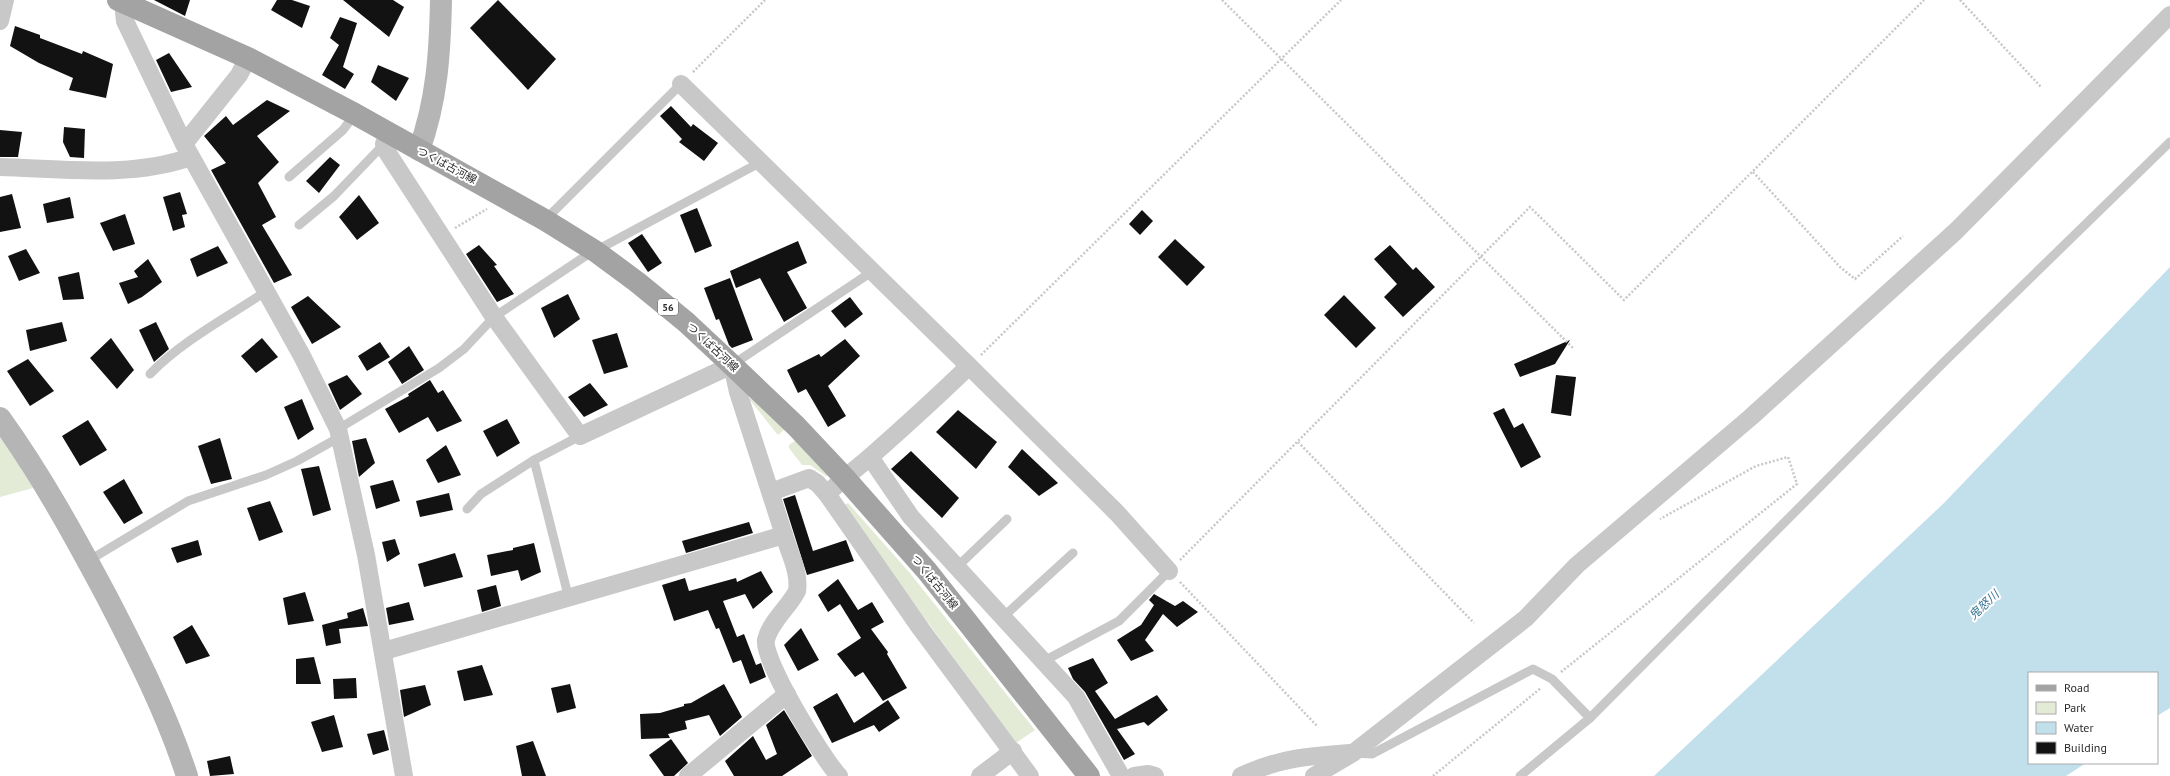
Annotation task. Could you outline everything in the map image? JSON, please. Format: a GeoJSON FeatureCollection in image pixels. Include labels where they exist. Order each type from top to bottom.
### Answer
{"type":"FeatureCollection","features":[{"type":"Feature","properties":{"kind":"main road","name":"つくば古河線"},"geometry":{"type":"LineString","coordinates":[[121,1],[248,58],[355,114],[386,139],[419,150],[500,194],[595,251],[662,302],[732,365],[796,426],[844,477],[927,571],[1089,776]]}},
{"type":"Feature","properties":{"kind":"street"},"geometry":{"type":"LineString","coordinates":[[0,21],[5,0]]}},
{"type":"Feature","properties":{"kind":"street"},"geometry":{"type":"LineString","coordinates":[[419,150],[434,98],[440,50],[441,0]]}},
{"type":"Feature","properties":{"kind":"street"},"geometry":{"type":"LineString","coordinates":[[121,1],[125,21],[188,151],[265,292],[302,356],[339,433],[366,555],[384,651],[404,776]]}},
{"type":"Feature","properties":{"kind":"street"},"geometry":{"type":"LineString","coordinates":[[1314,776],[1353,753],[1526,618],[1577,565],[1751,417],[1956,231],[2170,15]]}},
{"type":"Feature","properties":{"kind":"street"},"geometry":{"type":"LineString","coordinates":[[0,167],[110,170],[147,167],[177,162],[188,151],[236,79],[248,58]]}},
{"type":"Feature","properties":{"kind":"street"},"geometry":{"type":"LineString","coordinates":[[681,84],[1117,513],[1169,571]]}},
{"type":"Feature","properties":{"kind":"street"},"geometry":{"type":"LineString","coordinates":[[386,139],[387,152],[440,236],[494,317],[580,436],[732,365],[738,392],[796,572],[797,591],[774,624],[766,642],[770,660],[788,694],[839,776]]}},
{"type":"Feature","properties":{"kind":"street"},"geometry":{"type":"LineString","coordinates":[[827,494],[844,477],[870,457],[930,405],[969,366]]}},
{"type":"Feature","properties":{"kind":"street"},"geometry":{"type":"LineString","coordinates":[[0,418],[28,456],[88,561],[147,676],[187,776]]}},
{"type":"Feature","properties":{"kind":"street"},"geometry":{"type":"LineString","coordinates":[[870,457],[911,517],[1042,662],[1076,697],[1121,776]]}},
{"type":"Feature","properties":{"kind":"street"},"geometry":{"type":"LineString","coordinates":[[771,492],[809,478],[817,483],[827,494],[921,628],[1030,776]]}},
{"type":"Feature","properties":{"kind":"street"},"geometry":{"type":"LineString","coordinates":[[384,651],[784,535]]}},
{"type":"Feature","properties":{"kind":"street"},"geometry":{"type":"LineString","coordinates":[[688,776],[788,694]]}},
{"type":"Feature","properties":{"kind":"street"},"geometry":{"type":"LineString","coordinates":[[980,776],[1013,751]]}},
{"type":"Feature","properties":{"kind":"street"},"geometry":{"type":"LineString","coordinates":[[1241,776],[1277,762],[1300,756],[1353,753]]}},
{"type":"Feature","properties":{"kind":"street"},"geometry":{"type":"LineString","coordinates":[[1134,776],[1148,774],[1155,776]]}},
{"type":"Feature","properties":{"kind":"lane"},"geometry":{"type":"LineString","coordinates":[[545,220],[681,84]]}},
{"type":"Feature","properties":{"kind":"lane"},"geometry":{"type":"LineString","coordinates":[[289,177],[343,130],[355,114]]}},
{"type":"Feature","properties":{"kind":"lane"},"geometry":{"type":"LineString","coordinates":[[298,225],[334,196],[386,139]]}},
{"type":"Feature","properties":{"kind":"lane"},"geometry":{"type":"LineString","coordinates":[[1520,776],[1590,718],[1943,363],[2170,142]]}},
{"type":"Feature","properties":{"kind":"lane"},"geometry":{"type":"LineString","coordinates":[[88,561],[188,501],[266,476],[298,461],[439,368],[464,349],[494,317],[595,251],[761,162]]}},
{"type":"Feature","properties":{"kind":"lane"},"geometry":{"type":"LineString","coordinates":[[732,365],[872,271]]}},
{"type":"Feature","properties":{"kind":"lane"},"geometry":{"type":"LineString","coordinates":[[150,374],[161,363],[190,342],[265,292]]}},
{"type":"Feature","properties":{"kind":"lane"},"geometry":{"type":"LineString","coordinates":[[467,509],[482,494],[534,460],[580,436]]}},
{"type":"Feature","properties":{"kind":"lane"},"geometry":{"type":"LineString","coordinates":[[534,460],[569,598]]}},
{"type":"Feature","properties":{"kind":"lane"},"geometry":{"type":"LineString","coordinates":[[957,567],[1007,519]]}},
{"type":"Feature","properties":{"kind":"lane"},"geometry":{"type":"LineString","coordinates":[[1002,618],[1073,553]]}},
{"type":"Feature","properties":{"kind":"lane"},"geometry":{"type":"LineString","coordinates":[[1042,662],[1119,621],[1169,571]]}},
{"type":"Feature","properties":{"kind":"lane"},"geometry":{"type":"LineString","coordinates":[[1353,753],[1372,754],[1533,669],[1552,679],[1590,718]]}},
{"type":"Feature","properties":{"kind":"path"},"geometry":{"type":"LineString","coordinates":[[681,84],[764,0]]}},
{"type":"Feature","properties":{"kind":"path"},"geometry":{"type":"LineString","coordinates":[[1222,0],[1573,348]]}},
{"type":"Feature","properties":{"kind":"path"},"geometry":{"type":"LineString","coordinates":[[969,366],[1282,60],[1341,0]]}},
{"type":"Feature","properties":{"kind":"path"},"geometry":{"type":"LineString","coordinates":[[1318,728],[1169,571],[1530,207],[1624,300],[1924,0]]}},
{"type":"Feature","properties":{"kind":"path"},"geometry":{"type":"LineString","coordinates":[[1960,0],[2041,87]]}},
{"type":"Feature","properties":{"kind":"path"},"geometry":{"type":"LineString","coordinates":[[1753,172],[1840,267],[1855,279],[1903,236]]}},
{"type":"Feature","properties":{"kind":"path"},"geometry":{"type":"LineString","coordinates":[[440,236],[494,204],[500,194]]}},
{"type":"Feature","properties":{"kind":"path"},"geometry":{"type":"LineString","coordinates":[[1298,442],[1474,623]]}},
{"type":"Feature","properties":{"kind":"path"},"geometry":{"type":"LineString","coordinates":[[1433,776],[1552,679],[1797,484],[1788,457],[1756,466],[1659,519]]}},
{"type":"Feature","properties":{"kind":"green space"},"geometry":{"type":"Polygon","coordinates":[[[752,397],[785,429],[778,435],[749,399],[752,397]]]}},
{"type":"Feature","properties":{"kind":"green space"},"geometry":{"type":"Polygon","coordinates":[[[0,437],[11,452],[33,488],[0,497],[0,437]]]}},
{"type":"Feature","properties":{"kind":"green space"},"geometry":{"type":"Polygon","coordinates":[[[796,440],[829,475],[826,476],[810,465],[802,465],[789,448],[789,445],[796,440]]]}},
{"type":"Feature","properties":{"kind":"green space"},"geometry":{"type":"Polygon","coordinates":[[[848,503],[909,572],[1035,730],[1016,743],[843,506],[848,503]]]}},
{"type":"Feature","properties":{"kind":"water","name":"鬼怒川"},"geometry":{"type":"Polygon","coordinates":[[[2170,267],[2170,708],[2158,715],[2158,672],[2028,672],[2028,764],[2084,764],[2066,776],[1654,776],[1944,503],[2170,267]]]}},
{"type":"Feature","properties":{"kind":"building"},"geometry":{"type":"Polygon","coordinates":[[[154,0],[190,0],[185,16],[154,0]]]}},
{"type":"Feature","properties":{"kind":"building"},"geometry":{"type":"Polygon","coordinates":[[[277,0],[292,0],[310,6],[302,28],[271,10],[277,0]]]}},
{"type":"Feature","properties":{"kind":"building"},"geometry":{"type":"Polygon","coordinates":[[[343,0],[393,0],[404,7],[389,37],[343,0]]]}},
{"type":"Feature","properties":{"kind":"building"},"geometry":{"type":"Polygon","coordinates":[[[498,0],[556,59],[528,90],[470,28],[498,0]]]}},
{"type":"Feature","properties":{"kind":"building"},"geometry":{"type":"Polygon","coordinates":[[[340,17],[357,23],[343,67],[354,74],[345,89],[322,75],[339,45],[330,38],[340,17]]]}},
{"type":"Feature","properties":{"kind":"building"},"geometry":{"type":"Polygon","coordinates":[[[15,26],[40,35],[40,38],[82,54],[83,51],[113,64],[106,98],[69,90],[73,78],[39,63],[10,46],[15,26]]]}},
{"type":"Feature","properties":{"kind":"building"},"geometry":{"type":"Polygon","coordinates":[[[169,53],[192,87],[171,92],[156,60],[169,53]]]}},
{"type":"Feature","properties":{"kind":"building"},"geometry":{"type":"Polygon","coordinates":[[[378,65],[409,78],[396,101],[371,82],[378,65]]]}},
{"type":"Feature","properties":{"kind":"building"},"geometry":{"type":"Polygon","coordinates":[[[267,100],[290,111],[257,136],[279,162],[258,183],[276,217],[262,225],[292,275],[274,283],[211,170],[226,163],[204,136],[226,116],[233,125],[267,100]]]}},
{"type":"Feature","properties":{"kind":"building"},"geometry":{"type":"Polygon","coordinates":[[[671,106],[691,127],[693,124],[718,143],[704,161],[679,142],[682,139],[660,116],[671,106]]]}},
{"type":"Feature","properties":{"kind":"building"},"geometry":{"type":"Polygon","coordinates":[[[64,127],[85,129],[84,158],[70,157],[63,142],[64,127]]]}},
{"type":"Feature","properties":{"kind":"building"},"geometry":{"type":"Polygon","coordinates":[[[0,130],[22,132],[18,157],[0,157],[0,130]]]}},
{"type":"Feature","properties":{"kind":"building"},"geometry":{"type":"Polygon","coordinates":[[[330,157],[340,165],[319,193],[306,181],[330,157]]]}},
{"type":"Feature","properties":{"kind":"building"},"geometry":{"type":"Polygon","coordinates":[[[180,192],[187,214],[182,215],[185,227],[173,231],[163,197],[180,192]]]}},
{"type":"Feature","properties":{"kind":"building"},"geometry":{"type":"Polygon","coordinates":[[[12,194],[21,228],[0,232],[0,197],[12,194]]]}},
{"type":"Feature","properties":{"kind":"building"},"geometry":{"type":"Polygon","coordinates":[[[359,195],[379,223],[357,240],[339,217],[359,195]]]}},
{"type":"Feature","properties":{"kind":"building"},"geometry":{"type":"Polygon","coordinates":[[[70,197],[74,218],[47,223],[43,204],[70,197]]]}},
{"type":"Feature","properties":{"kind":"building"},"geometry":{"type":"Polygon","coordinates":[[[697,208],[712,246],[695,253],[680,215],[697,208]]]}},
{"type":"Feature","properties":{"kind":"building"},"geometry":{"type":"Polygon","coordinates":[[[1142,210],[1153,221],[1140,235],[1129,224],[1142,210]]]}},
{"type":"Feature","properties":{"kind":"building"},"geometry":{"type":"Polygon","coordinates":[[[125,214],[135,244],[113,251],[100,223],[125,214]]]}},
{"type":"Feature","properties":{"kind":"building"},"geometry":{"type":"Polygon","coordinates":[[[642,234],[662,263],[648,272],[628,243],[642,234]]]}},
{"type":"Feature","properties":{"kind":"building"},"geometry":{"type":"Polygon","coordinates":[[[1175,239],[1205,267],[1187,286],[1158,257],[1175,239]]]}},
{"type":"Feature","properties":{"kind":"building"},"geometry":{"type":"Polygon","coordinates":[[[798,241],[807,263],[787,272],[807,308],[784,322],[760,278],[736,288],[730,271],[798,241]]]}},
{"type":"Feature","properties":{"kind":"building"},"geometry":{"type":"Polygon","coordinates":[[[479,245],[497,265],[494,266],[514,294],[497,302],[466,254],[479,245]]]}},
{"type":"Feature","properties":{"kind":"building"},"geometry":{"type":"Polygon","coordinates":[[[1390,245],[1413,270],[1416,267],[1435,287],[1403,317],[1384,297],[1397,284],[1374,259],[1390,245]]]}},
{"type":"Feature","properties":{"kind":"building"},"geometry":{"type":"Polygon","coordinates":[[[218,246],[228,263],[197,277],[190,259],[218,246]]]}},
{"type":"Feature","properties":{"kind":"building"},"geometry":{"type":"Polygon","coordinates":[[[26,249],[40,273],[19,281],[8,256],[26,249]]]}},
{"type":"Feature","properties":{"kind":"building"},"geometry":{"type":"Polygon","coordinates":[[[148,259],[162,282],[142,297],[128,304],[119,283],[138,277],[134,271],[148,259]]]}},
{"type":"Feature","properties":{"kind":"building"},"geometry":{"type":"Polygon","coordinates":[[[79,272],[84,299],[63,300],[58,277],[79,272]]]}},
{"type":"Feature","properties":{"kind":"building"},"geometry":{"type":"Polygon","coordinates":[[[730,278],[753,340],[732,348],[729,345],[719,319],[716,320],[704,288],[730,278]]]}},
{"type":"Feature","properties":{"kind":"building"},"geometry":{"type":"Polygon","coordinates":[[[568,294],[580,319],[554,338],[541,308],[568,294]]]}},
{"type":"Feature","properties":{"kind":"building"},"geometry":{"type":"Polygon","coordinates":[[[1344,295],[1376,328],[1356,348],[1324,315],[1344,295]]]}},
{"type":"Feature","properties":{"kind":"building"},"geometry":{"type":"Polygon","coordinates":[[[308,296],[341,327],[312,344],[291,307],[308,296]]]}},
{"type":"Feature","properties":{"kind":"building"},"geometry":{"type":"Polygon","coordinates":[[[850,297],[863,314],[845,328],[831,311],[850,297]]]}},
{"type":"Feature","properties":{"kind":"building"},"geometry":{"type":"Polygon","coordinates":[[[62,322],[67,341],[30,351],[26,330],[62,322]]]}},
{"type":"Feature","properties":{"kind":"building"},"geometry":{"type":"Polygon","coordinates":[[[156,322],[169,349],[154,362],[139,330],[156,322]]]}},
{"type":"Feature","properties":{"kind":"building"},"geometry":{"type":"Polygon","coordinates":[[[617,333],[628,367],[604,374],[592,340],[617,333]]]}},
{"type":"Feature","properties":{"kind":"building"},"geometry":{"type":"Polygon","coordinates":[[[111,338],[134,370],[117,389],[90,358],[111,338]]]}},
{"type":"Feature","properties":{"kind":"building"},"geometry":{"type":"Polygon","coordinates":[[[262,338],[278,357],[256,373],[241,356],[262,338]]]}},
{"type":"Feature","properties":{"kind":"building"},"geometry":{"type":"Polygon","coordinates":[[[845,339],[860,356],[828,386],[846,416],[828,427],[806,389],[798,393],[787,370],[819,354],[821,357],[845,339]]]}},
{"type":"Feature","properties":{"kind":"building"},"geometry":{"type":"Polygon","coordinates":[[[1570,340],[1555,364],[1520,377],[1514,364],[1570,340]]]}},
{"type":"Feature","properties":{"kind":"building"},"geometry":{"type":"Polygon","coordinates":[[[380,342],[390,357],[367,371],[358,356],[380,342]]]}},
{"type":"Feature","properties":{"kind":"building"},"geometry":{"type":"Polygon","coordinates":[[[409,346],[424,370],[402,384],[388,362],[409,346]]]}},
{"type":"Feature","properties":{"kind":"building"},"geometry":{"type":"Polygon","coordinates":[[[28,359],[54,391],[30,406],[7,371],[28,359]]]}},
{"type":"Feature","properties":{"kind":"building"},"geometry":{"type":"Polygon","coordinates":[[[347,375],[362,394],[340,410],[328,384],[347,375]]]}},
{"type":"Feature","properties":{"kind":"building"},"geometry":{"type":"Polygon","coordinates":[[[1556,375],[1576,377],[1571,416],[1551,413],[1556,375]]]}},
{"type":"Feature","properties":{"kind":"building"},"geometry":{"type":"Polygon","coordinates":[[[430,380],[438,393],[443,390],[462,421],[437,432],[428,417],[399,433],[385,409],[409,396],[408,394],[430,380]]]}},
{"type":"Feature","properties":{"kind":"building"},"geometry":{"type":"Polygon","coordinates":[[[590,383],[608,405],[584,417],[568,397],[590,383]]]}},
{"type":"Feature","properties":{"kind":"building"},"geometry":{"type":"Polygon","coordinates":[[[302,399],[314,429],[298,440],[284,407],[302,399]]]}},
{"type":"Feature","properties":{"kind":"building"},"geometry":{"type":"Polygon","coordinates":[[[1504,408],[1514,428],[1523,423],[1541,457],[1521,468],[1493,413],[1504,408]]]}},
{"type":"Feature","properties":{"kind":"building"},"geometry":{"type":"Polygon","coordinates":[[[958,410],[997,442],[976,469],[936,432],[958,410]]]}},
{"type":"Feature","properties":{"kind":"building"},"geometry":{"type":"Polygon","coordinates":[[[507,419],[520,443],[497,457],[483,431],[507,419]]]}},
{"type":"Feature","properties":{"kind":"building"},"geometry":{"type":"Polygon","coordinates":[[[88,420],[107,450],[80,466],[62,436],[88,420]]]}},
{"type":"Feature","properties":{"kind":"building"},"geometry":{"type":"Polygon","coordinates":[[[220,438],[232,479],[211,484],[198,446],[220,438]]]}},
{"type":"Feature","properties":{"kind":"building"},"geometry":{"type":"Polygon","coordinates":[[[366,438],[375,463],[359,477],[352,441],[366,438]]]}},
{"type":"Feature","properties":{"kind":"building"},"geometry":{"type":"Polygon","coordinates":[[[446,445],[461,475],[438,483],[426,460],[446,445]]]}},
{"type":"Feature","properties":{"kind":"building"},"geometry":{"type":"Polygon","coordinates":[[[1022,449],[1058,483],[1039,496],[1008,467],[1022,449]]]}},
{"type":"Feature","properties":{"kind":"building"},"geometry":{"type":"Polygon","coordinates":[[[911,451],[959,498],[942,518],[891,469],[911,451]]]}},
{"type":"Feature","properties":{"kind":"building"},"geometry":{"type":"Polygon","coordinates":[[[319,466],[331,510],[313,516],[301,469],[319,466]]]}},
{"type":"Feature","properties":{"kind":"building"},"geometry":{"type":"Polygon","coordinates":[[[124,479],[143,513],[124,524],[103,492],[124,479]]]}},
{"type":"Feature","properties":{"kind":"building"},"geometry":{"type":"Polygon","coordinates":[[[393,480],[400,501],[376,509],[370,486],[393,480]]]}},
{"type":"Feature","properties":{"kind":"building"},"geometry":{"type":"Polygon","coordinates":[[[449,493],[453,510],[420,517],[416,501],[449,493]]]}},
{"type":"Feature","properties":{"kind":"building"},"geometry":{"type":"Polygon","coordinates":[[[795,495],[813,551],[846,540],[854,561],[807,575],[783,499],[795,495]]]}},
{"type":"Feature","properties":{"kind":"building"},"geometry":{"type":"Polygon","coordinates":[[[270,501],[283,532],[259,541],[247,508],[270,501]]]}},
{"type":"Feature","properties":{"kind":"building"},"geometry":{"type":"Polygon","coordinates":[[[749,522],[753,533],[686,553],[682,541],[749,522]]]}},
{"type":"Feature","properties":{"kind":"building"},"geometry":{"type":"Polygon","coordinates":[[[395,539],[400,554],[387,562],[382,542],[395,539]]]}},
{"type":"Feature","properties":{"kind":"building"},"geometry":{"type":"Polygon","coordinates":[[[198,540],[202,555],[177,563],[171,548],[198,540]]]}},
{"type":"Feature","properties":{"kind":"building"},"geometry":{"type":"Polygon","coordinates":[[[534,543],[541,572],[521,581],[518,570],[491,576],[487,555],[513,550],[513,548],[534,543]]]}},
{"type":"Feature","properties":{"kind":"building"},"geometry":{"type":"Polygon","coordinates":[[[455,553],[463,577],[424,587],[418,564],[455,553]]]}},
{"type":"Feature","properties":{"kind":"building"},"geometry":{"type":"Polygon","coordinates":[[[761,571],[773,592],[753,609],[745,594],[723,601],[737,637],[744,634],[756,665],[761,663],[766,677],[750,684],[741,660],[733,663],[719,628],[716,629],[708,610],[674,621],[662,585],[685,578],[689,591],[736,578],[737,582],[761,571]]]}},
{"type":"Feature","properties":{"kind":"building"},"geometry":{"type":"Polygon","coordinates":[[[838,579],[858,610],[872,602],[884,622],[871,629],[888,652],[887,654],[907,688],[883,701],[863,672],[855,677],[837,654],[861,638],[840,604],[828,612],[818,595],[838,579]]]}},
{"type":"Feature","properties":{"kind":"building"},"geometry":{"type":"Polygon","coordinates":[[[496,585],[501,606],[482,612],[477,590],[496,585]]]}},
{"type":"Feature","properties":{"kind":"building"},"geometry":{"type":"Polygon","coordinates":[[[305,592],[314,621],[288,625],[283,598],[305,592]]]}},
{"type":"Feature","properties":{"kind":"building"},"geometry":{"type":"Polygon","coordinates":[[[1154,594],[1175,606],[1183,601],[1198,612],[1177,627],[1163,614],[1145,640],[1154,651],[1131,661],[1117,640],[1141,625],[1154,605],[1149,600],[1154,594]]]}},
{"type":"Feature","properties":{"kind":"building"},"geometry":{"type":"Polygon","coordinates":[[[409,602],[414,620],[389,625],[386,608],[409,602]]]}},
{"type":"Feature","properties":{"kind":"building"},"geometry":{"type":"Polygon","coordinates":[[[363,608],[368,626],[339,629],[341,643],[326,646],[322,625],[348,618],[347,613],[363,608]]]}},
{"type":"Feature","properties":{"kind":"building"},"geometry":{"type":"Polygon","coordinates":[[[192,625],[210,656],[186,664],[173,637],[192,625]]]}},
{"type":"Feature","properties":{"kind":"building"},"geometry":{"type":"Polygon","coordinates":[[[801,628],[819,660],[798,671],[784,645],[801,628]]]}},
{"type":"Feature","properties":{"kind":"building"},"geometry":{"type":"Polygon","coordinates":[[[314,657],[321,684],[296,684],[296,659],[314,657]]]}},
{"type":"Feature","properties":{"kind":"building"},"geometry":{"type":"Polygon","coordinates":[[[1093,658],[1108,683],[1095,691],[1115,719],[1157,695],[1168,710],[1148,726],[1144,722],[1117,729],[1135,754],[1124,760],[1085,692],[1073,679],[1068,668],[1093,658]]]}},
{"type":"Feature","properties":{"kind":"building"},"geometry":{"type":"Polygon","coordinates":[[[482,665],[493,695],[464,701],[457,671],[482,665]]]}},
{"type":"Feature","properties":{"kind":"building"},"geometry":{"type":"Polygon","coordinates":[[[356,678],[357,698],[334,699],[333,679],[356,678]]]}},
{"type":"Feature","properties":{"kind":"building"},"geometry":{"type":"Polygon","coordinates":[[[570,684],[576,708],[557,713],[551,688],[570,684]]]}},
{"type":"Feature","properties":{"kind":"building"},"geometry":{"type":"Polygon","coordinates":[[[724,684],[742,717],[720,736],[709,715],[685,721],[687,729],[668,734],[670,738],[641,739],[640,714],[660,713],[684,706],[684,704],[691,703],[724,684]]]}},
{"type":"Feature","properties":{"kind":"building"},"geometry":{"type":"Polygon","coordinates":[[[425,685],[431,705],[404,717],[400,690],[425,685]]]}},
{"type":"Feature","properties":{"kind":"building"},"geometry":{"type":"Polygon","coordinates":[[[837,693],[854,723],[888,700],[900,718],[879,732],[874,725],[832,743],[813,707],[837,693]]]}},
{"type":"Feature","properties":{"kind":"building"},"geometry":{"type":"Polygon","coordinates":[[[784,710],[812,756],[782,776],[734,776],[725,761],[753,736],[766,760],[777,754],[766,725],[784,710]]]}},
{"type":"Feature","properties":{"kind":"building"},"geometry":{"type":"Polygon","coordinates":[[[334,715],[343,747],[322,752],[311,722],[334,715]]]}},
{"type":"Feature","properties":{"kind":"building"},"geometry":{"type":"Polygon","coordinates":[[[384,730],[389,750],[373,755],[367,734],[384,730]]]}},
{"type":"Feature","properties":{"kind":"building"},"geometry":{"type":"Polygon","coordinates":[[[671,739],[688,763],[674,776],[664,776],[649,755],[671,739]]]}},
{"type":"Feature","properties":{"kind":"building"},"geometry":{"type":"Polygon","coordinates":[[[533,741],[546,776],[522,776],[516,746],[533,741]]]}},
{"type":"Feature","properties":{"kind":"building"},"geometry":{"type":"Polygon","coordinates":[[[230,756],[234,774],[210,776],[207,761],[230,756]]]}}]}
